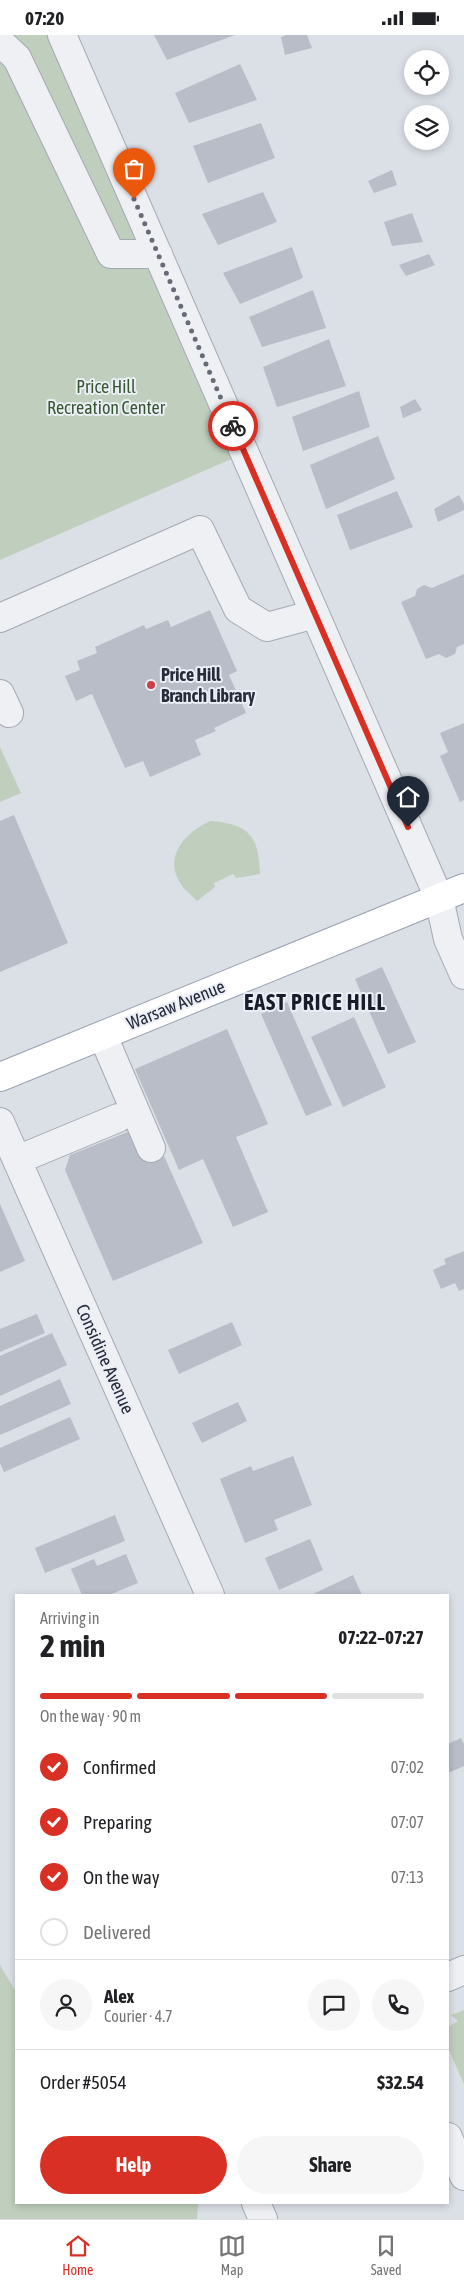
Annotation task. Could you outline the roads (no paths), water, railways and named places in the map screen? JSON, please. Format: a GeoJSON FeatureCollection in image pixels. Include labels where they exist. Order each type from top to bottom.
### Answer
{"type":"FeatureCollection","features":[{"type":"Feature","properties":{"kind":"main road","name":"Warsaw Avenue"},"geometry":{"type":"LineString","coordinates":[[0,1077],[452,893]]}},
{"type":"Feature","properties":{"kind":"street"},"geometry":{"type":"LineString","coordinates":[[62,35],[315,614],[452,893],[448,939],[464,975]]}},
{"type":"Feature","properties":{"kind":"street"},"geometry":{"type":"LineString","coordinates":[[0,42],[17,58],[111,254],[158,254]]}},
{"type":"Feature","properties":{"kind":"street"},"geometry":{"type":"LineString","coordinates":[[0,617],[200,530],[238,609],[267,627],[315,614]]}},
{"type":"Feature","properties":{"kind":"street"},"geometry":{"type":"LineString","coordinates":[[103,1035],[152,1148]]}},
{"type":"Feature","properties":{"kind":"street"},"geometry":{"type":"LineString","coordinates":[[17,1160],[118,1118]]}},
{"type":"Feature","properties":{"kind":"street","name":"Considine Avenue"},"geometry":{"type":"LineString","coordinates":[[0,1122],[210,1594]]}},
{"type":"Feature","properties":{"kind":"street"},"geometry":{"type":"LineString","coordinates":[[449,1977],[464,1970]]}},
{"type":"Feature","properties":{"kind":"street"},"geometry":{"type":"LineString","coordinates":[[449,2139],[464,2176]]}},
{"type":"Feature","properties":{"kind":"street"},"geometry":{"type":"LineString","coordinates":[[256,2204],[262,2219]]}},
{"type":"Feature","properties":{"kind":"place","name":"Price Hill Branch Library"},"geometry":{"type":"Point","coordinates":[151,685]}},
{"type":"Feature","properties":{"kind":"district","name":"EAST PRICE HILL"},"geometry":{"type":"Point","coordinates":[315,1002]}},
{"type":"Feature","properties":{"kind":"park label","name":"Price Hill Recreation Center"},"geometry":{"type":"Point","coordinates":[106,398]}}]}
